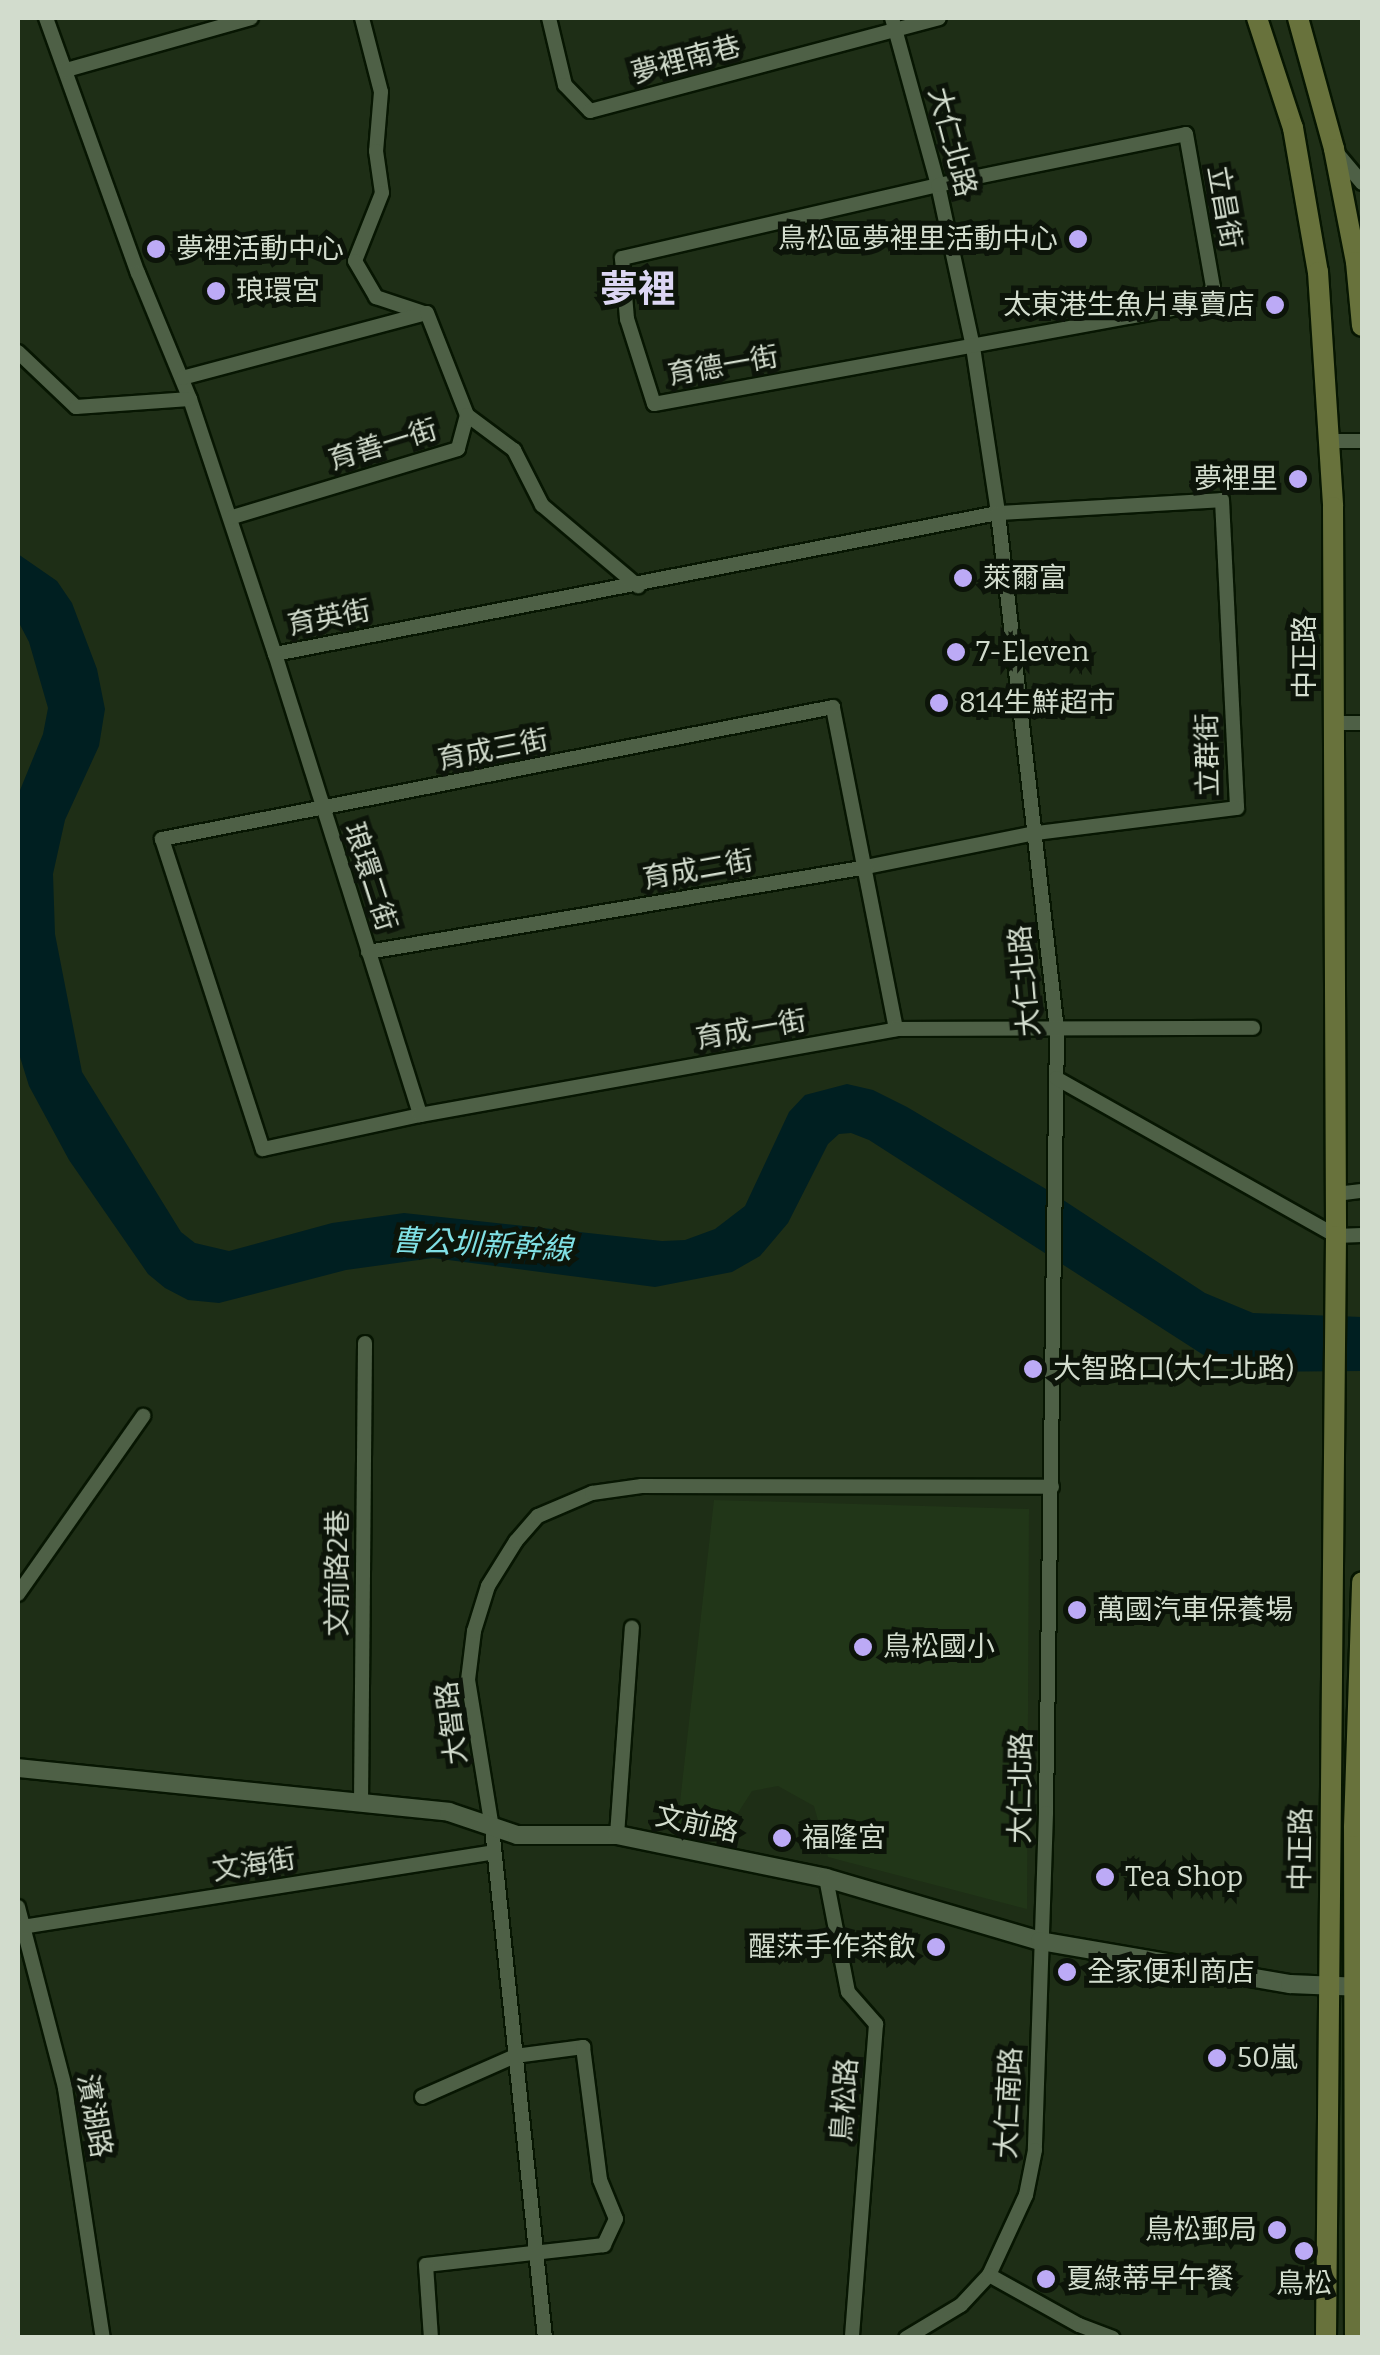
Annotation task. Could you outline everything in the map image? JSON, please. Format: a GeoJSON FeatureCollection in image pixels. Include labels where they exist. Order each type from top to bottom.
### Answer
{"type":"FeatureCollection","features":[{"type":"Feature","properties":{"kind":"main road","name":"中正路"},"geometry":{"type":"LineString","coordinates":[[1257,18],[1293,128],[1314,254],[1328,441],[1336,1362],[1326,2338]]}},
{"type":"Feature","properties":{"kind":"main road"},"geometry":{"type":"LineString","coordinates":[[1298,18],[1334,149],[1356,262],[1362,326]]}},
{"type":"Feature","properties":{"kind":"main road","name":"中正路"},"geometry":{"type":"LineString","coordinates":[[1355,2338],[1360,1987],[1354,1828],[1362,1582]]}},
{"type":"Feature","properties":{"kind":"street","name":"育英街"},"geometry":{"type":"LineString","coordinates":[[46,18],[138,273],[190,399],[275,654],[998,513],[1222,500]]}},
{"type":"Feature","properties":{"kind":"street"},"geometry":{"type":"LineString","coordinates":[[66,70],[250,18]]}},
{"type":"Feature","properties":{"kind":"street"},"geometry":{"type":"LineString","coordinates":[[362,18],[380,92],[376,151],[382,193],[355,262],[376,298],[426,313]]}},
{"type":"Feature","properties":{"kind":"street","name":"夢裡南巷"},"geometry":{"type":"LineString","coordinates":[[549,18],[565,85],[590,111],[894,24]]}},
{"type":"Feature","properties":{"kind":"street"},"geometry":{"type":"LineString","coordinates":[[894,24],[939,18]]}},
{"type":"Feature","properties":{"kind":"street","name":"大仁北路"},"geometry":{"type":"LineString","coordinates":[[894,24],[938,184],[973,348],[998,513],[1057,1031],[1052,1487],[1040,1941]]}},
{"type":"Feature","properties":{"kind":"street","name":"立昌街"},"geometry":{"type":"LineString","coordinates":[[938,184],[1186,134],[1213,287],[1205,304],[973,348]]}},
{"type":"Feature","properties":{"kind":"street"},"geometry":{"type":"LineString","coordinates":[[1334,149],[1362,183]]}},
{"type":"Feature","properties":{"kind":"street","name":"育德一街"},"geometry":{"type":"LineString","coordinates":[[938,184],[622,258],[628,319],[654,404],[973,348]]}},
{"type":"Feature","properties":{"kind":"street"},"geometry":{"type":"LineString","coordinates":[[182,378],[426,313]]}},
{"type":"Feature","properties":{"kind":"street","name":"育善一街"},"geometry":{"type":"LineString","coordinates":[[230,518],[458,448],[467,415],[426,313]]}},
{"type":"Feature","properties":{"kind":"street"},"geometry":{"type":"LineString","coordinates":[[18,352],[76,406],[190,399]]}},
{"type":"Feature","properties":{"kind":"street"},"geometry":{"type":"LineString","coordinates":[[467,415],[514,450],[542,506],[638,586]]}},
{"type":"Feature","properties":{"kind":"street"},"geometry":{"type":"LineString","coordinates":[[1328,441],[1362,441]]}},
{"type":"Feature","properties":{"kind":"street","name":"立群街"},"geometry":{"type":"LineString","coordinates":[[1035,833],[1237,808],[1222,500]]}},
{"type":"Feature","properties":{"kind":"street","name":"琅環二街"},"geometry":{"type":"LineString","coordinates":[[275,654],[420,1115]]}},
{"type":"Feature","properties":{"kind":"street","name":"育成三街"},"geometry":{"type":"LineString","coordinates":[[263,1149],[162,840],[834,708],[867,866]]}},
{"type":"Feature","properties":{"kind":"street"},"geometry":{"type":"LineString","coordinates":[[1333,723],[1362,723]]}},
{"type":"Feature","properties":{"kind":"street","name":"育成二街"},"geometry":{"type":"LineString","coordinates":[[368,952],[1035,833]]}},
{"type":"Feature","properties":{"kind":"street"},"geometry":{"type":"LineString","coordinates":[[867,866],[896,1030]]}},
{"type":"Feature","properties":{"kind":"street","name":"育成一街"},"geometry":{"type":"LineString","coordinates":[[263,1149],[420,1115],[896,1030],[1253,1028]]}},
{"type":"Feature","properties":{"kind":"street"},"geometry":{"type":"LineString","coordinates":[[1056,1078],[1336,1236],[1362,1235]]}},
{"type":"Feature","properties":{"kind":"street"},"geometry":{"type":"LineString","coordinates":[[1336,1194],[1362,1191]]}},
{"type":"Feature","properties":{"kind":"street","name":"文前路2巷"},"geometry":{"type":"LineString","coordinates":[[361,1803],[365,1344]]}},
{"type":"Feature","properties":{"kind":"street"},"geometry":{"type":"LineString","coordinates":[[18,1592],[143,1416]]}},
{"type":"Feature","properties":{"kind":"street","name":"大智路"},"geometry":{"type":"LineString","coordinates":[[544,2338],[492,1828],[468,1680],[474,1631],[488,1586],[516,1540],[538,1516],[592,1492],[642,1486],[1052,1487]]}},
{"type":"Feature","properties":{"kind":"street"},"geometry":{"type":"LineString","coordinates":[[618,1836],[632,1628]]}},
{"type":"Feature","properties":{"kind":"street","name":"文前路"},"geometry":{"type":"LineString","coordinates":[[18,1768],[449,1812],[518,1835],[618,1836],[826,1878],[1040,1941],[1217,1973],[1360,1987]]}},
{"type":"Feature","properties":{"kind":"street","name":"文海街"},"geometry":{"type":"LineString","coordinates":[[22,1926],[494,1852]]}},
{"type":"Feature","properties":{"kind":"street","name":"鳥松路"},"geometry":{"type":"LineString","coordinates":[[826,1878],[848,1992],[876,2024],[852,2338]]}},
{"type":"Feature","properties":{"kind":"street","name":"濱湖路"},"geometry":{"type":"LineString","coordinates":[[18,1907],[66,2088],[103,2338]]}},
{"type":"Feature","properties":{"kind":"street","name":"大仁南路"},"geometry":{"type":"LineString","coordinates":[[906,2338],[961,2304],[990,2275],[1026,2195],[1034,2150],[1040,1941]]}},
{"type":"Feature","properties":{"kind":"street"},"geometry":{"type":"LineString","coordinates":[[422,2097],[515,2056],[584,2046],[600,2180],[616,2219],[604,2244],[426,2265],[432,2338]]}},
{"type":"Feature","properties":{"kind":"street"},"geometry":{"type":"LineString","coordinates":[[990,2275],[1079,2325],[1113,2338]]}},
{"type":"Feature","properties":{"kind":"shaded area","name":"鳥松國小"},"geometry":{"type":"Polygon","coordinates":[[[714,1500],[1029,1509],[1027,1909],[828,1857],[814,1806],[778,1786],[752,1791],[736,1816],[738,1839],[677,1829],[714,1500]]]}},
{"type":"Feature","properties":{"kind":"water","name":"曹公圳新幹線"},"geometry":{"type":"Polygon","coordinates":[[[18,554],[57,581],[72,603],[97,669],[105,709],[99,746],[65,820],[53,874],[55,934],[82,1072],[181,1232],[195,1243],[229,1251],[332,1223],[404,1213],[662,1241],[685,1240],[715,1229],[745,1206],[789,1112],[805,1095],[847,1084],[873,1090],[907,1107],[1051,1192],[1205,1293],[1253,1313],[1362,1317],[1362,1371],[1253,1372],[1205,1356],[869,1140],[851,1133],[839,1134],[828,1144],[788,1223],[760,1256],[732,1272],[655,1287],[433,1258],[346,1270],[219,1303],[188,1300],[165,1288],[148,1274],[69,1160],[29,1086],[20,1057],[18,795],[43,734],[48,708],[29,642],[18,621],[18,554]]]}},
{"type":"Feature","properties":{"kind":"place","name":"鳥松區夢裡里活動中心"},"geometry":{"type":"Point","coordinates":[1078,239]}},
{"type":"Feature","properties":{"kind":"place","name":"夢裡活動中心"},"geometry":{"type":"Point","coordinates":[156,249]}},
{"type":"Feature","properties":{"kind":"place","name":"琅環宮"},"geometry":{"type":"Point","coordinates":[216,291]}},
{"type":"Feature","properties":{"kind":"place","name":"太東港生魚片專賣店"},"geometry":{"type":"Point","coordinates":[1275,305]}},
{"type":"Feature","properties":{"kind":"place","name":"夢裡里"},"geometry":{"type":"Point","coordinates":[1298,479]}},
{"type":"Feature","properties":{"kind":"place","name":"萊爾富"},"geometry":{"type":"Point","coordinates":[963,578]}},
{"type":"Feature","properties":{"kind":"place","name":"7-Eleven"},"geometry":{"type":"Point","coordinates":[956,652]}},
{"type":"Feature","properties":{"kind":"place","name":"814生鮮超市"},"geometry":{"type":"Point","coordinates":[939,703]}},
{"type":"Feature","properties":{"kind":"place","name":"大智路口(大仁北路)"},"geometry":{"type":"Point","coordinates":[1033,1369]}},
{"type":"Feature","properties":{"kind":"place","name":"萬國汽車保養場"},"geometry":{"type":"Point","coordinates":[1077,1610]}},
{"type":"Feature","properties":{"kind":"place","name":"鳥松國小"},"geometry":{"type":"Point","coordinates":[863,1647]}},
{"type":"Feature","properties":{"kind":"place","name":"福隆宮"},"geometry":{"type":"Point","coordinates":[782,1838]}},
{"type":"Feature","properties":{"kind":"place","name":"Tea Shop"},"geometry":{"type":"Point","coordinates":[1105,1877]}},
{"type":"Feature","properties":{"kind":"place","name":"醒莯手作茶飲"},"geometry":{"type":"Point","coordinates":[936,1947]}},
{"type":"Feature","properties":{"kind":"place","name":"全家便利商店"},"geometry":{"type":"Point","coordinates":[1067,1972]}},
{"type":"Feature","properties":{"kind":"place","name":"50嵐"},"geometry":{"type":"Point","coordinates":[1217,2058]}},
{"type":"Feature","properties":{"kind":"place","name":"鳥松郵局"},"geometry":{"type":"Point","coordinates":[1277,2230]}},
{"type":"Feature","properties":{"kind":"place","name":"鳥松"},"geometry":{"type":"Point","coordinates":[1304,2251]}},
{"type":"Feature","properties":{"kind":"place","name":"夏綠蒂早午餐"},"geometry":{"type":"Point","coordinates":[1046,2279]}},
{"type":"Feature","properties":{"kind":"district","name":"夢裡"},"geometry":{"type":"Point","coordinates":[638,290]}}]}
